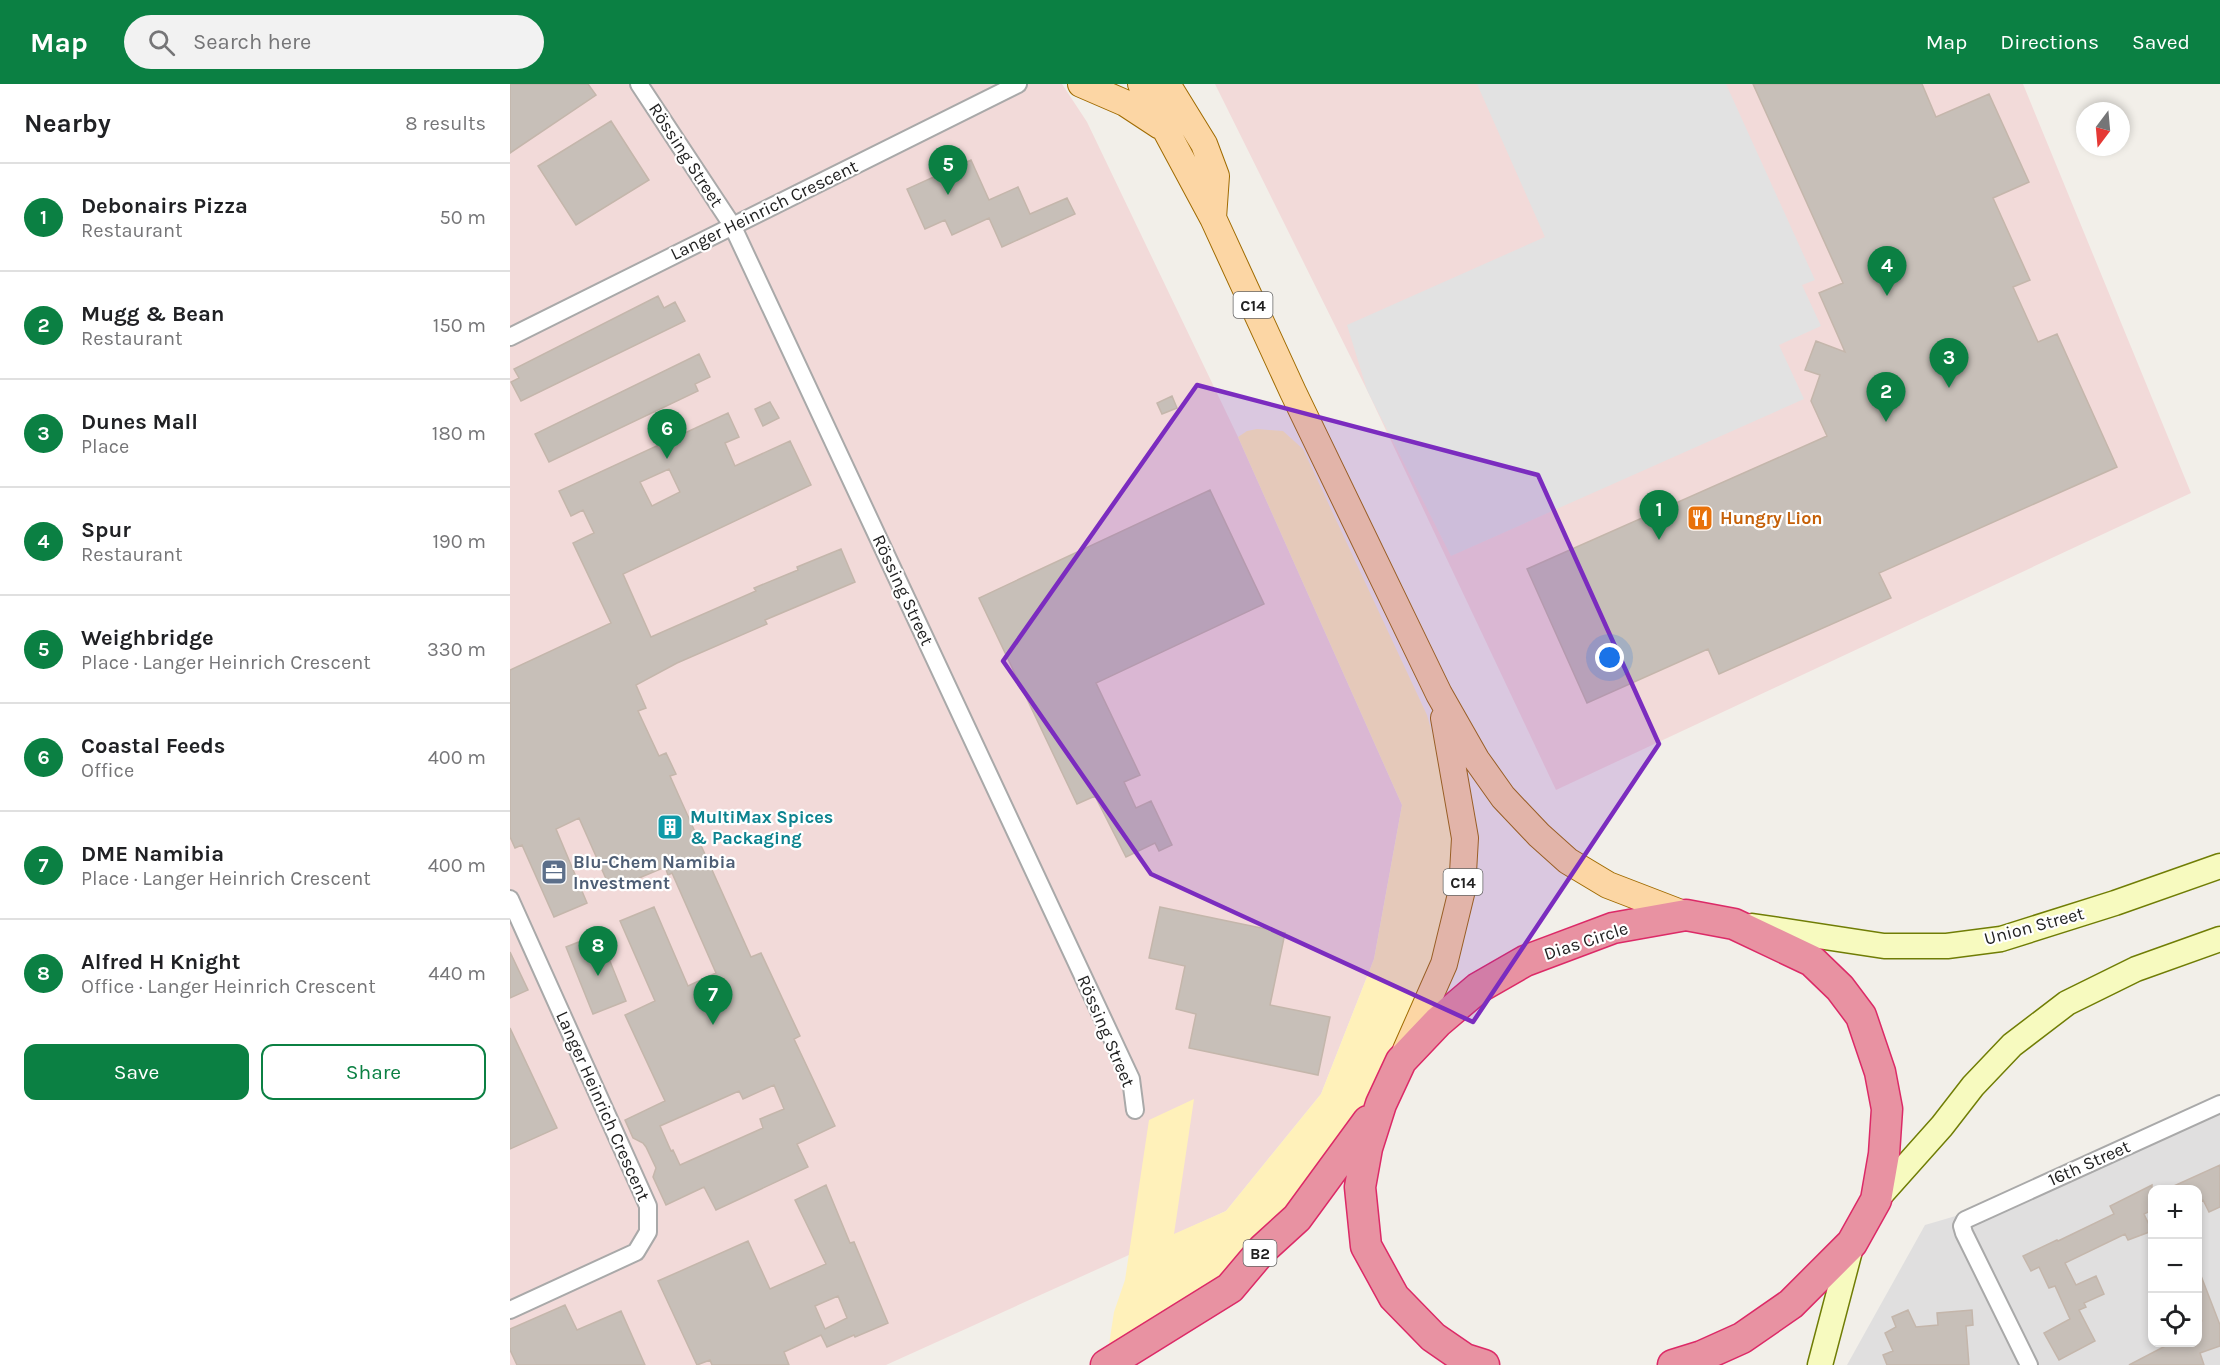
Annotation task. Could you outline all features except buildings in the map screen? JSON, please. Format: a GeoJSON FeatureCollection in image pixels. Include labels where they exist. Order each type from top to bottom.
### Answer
{"type":"FeatureCollection","features":[{"type":"Feature","properties":{"kind":"highway","name":"Dias Circle"},"geometry":{"type":"LineString","coordinates":[[1484,1365],[1465,1359],[1432,1337],[1394,1297],[1366,1246],[1360,1187],[1367,1148],[1381,1104],[1401,1061],[1438,1022],[1478,988],[1525,961],[1613,928],[1686,915],[1734,924],[1812,961],[1840,988],[1861,1016],[1880,1072],[1887,1109],[1884,1154],[1876,1200],[1852,1243],[1791,1304],[1742,1338],[1702,1356],[1673,1365]]}},
{"type":"Feature","properties":{"kind":"highway","name":"B2"},"geometry":{"type":"LineString","coordinates":[[1106,1365],[1230,1288],[1263,1249],[1297,1218],[1381,1104]]}},
{"type":"Feature","properties":{"kind":"main road"},"geometry":{"type":"LineString","coordinates":[[1081,84],[1137,109],[1165,130]]}},
{"type":"Feature","properties":{"kind":"main road","name":"C14"},"geometry":{"type":"LineString","coordinates":[[1141,84],[1213,218],[1298,403],[1439,694],[1476,759],[1503,797],[1539,835],[1568,861],[1608,885],[1686,915]]}},
{"type":"Feature","properties":{"kind":"main road"},"geometry":{"type":"LineString","coordinates":[[1167,84],[1204,144],[1216,176],[1213,218]]}},
{"type":"Feature","properties":{"kind":"main road","name":"C14"},"geometry":{"type":"LineString","coordinates":[[1401,1061],[1444,964],[1462,890],[1465,838],[1439,694]]}},
{"type":"Feature","properties":{"kind":"main road","name":"Union Street"},"geometry":{"type":"LineString","coordinates":[[1734,924],[1884,946],[1947,946],[2001,939],[2220,866]]}},
{"type":"Feature","properties":{"kind":"main road"},"geometry":{"type":"LineString","coordinates":[[1876,1200],[2012,1044],[2067,1003],[2136,969],[2220,939]]}},
{"type":"Feature","properties":{"kind":"main road"},"geometry":{"type":"LineString","coordinates":[[1820,1365],[1852,1243]]}},
{"type":"Feature","properties":{"kind":"street","name":"Rössing Street"},"geometry":{"type":"LineString","coordinates":[[639,84],[732,225],[1131,1079],[1136,1110]]}},
{"type":"Feature","properties":{"kind":"street","name":"Langer Heinrich Crescent"},"geometry":{"type":"LineString","coordinates":[[510,337],[1018,84]]}},
{"type":"Feature","properties":{"kind":"street","name":"Langer Heinrich Crescent"},"geometry":{"type":"LineString","coordinates":[[510,899],[648,1206],[648,1232],[636,1252],[510,1310]]}},
{"type":"Feature","properties":{"kind":"street","name":"16th Street"},"geometry":{"type":"LineString","coordinates":[[2029,1365],[1962,1226],[1965,1220],[2220,1104]]}},
{"type":"Feature","properties":{"kind":"highlighted area"},"geometry":{"type":"Polygon","coordinates":[[[1197,385],[1538,475],[1659,744],[1473,1022],[1151,874],[1003,661],[1197,385]]]}},
{"type":"Feature","properties":{"kind":"shaded area"},"geometry":{"type":"Polygon","coordinates":[[[510,84],[1062,84],[1087,122],[1238,437],[1402,805],[1374,959],[1321,1094],[1226,1211],[886,1365],[510,1365],[510,84]]]}},
{"type":"Feature","properties":{"kind":"shaded area"},"geometry":{"type":"Polygon","coordinates":[[[1215,84],[2023,84],[2191,493],[1556,790],[1367,390],[1215,84]]]}},
{"type":"Feature","properties":{"kind":"shaded area"},"geometry":{"type":"Polygon","coordinates":[[[1477,84],[1726,84],[1815,280],[1802,285],[1821,326],[1779,345],[1804,399],[1451,556],[1367,390],[1347,325],[1545,237],[1477,84]]]}},
{"type":"Feature","properties":{"kind":"shaded area"},"geometry":{"type":"Polygon","coordinates":[[[2220,1097],[2220,1365],[1847,1365],[1925,1225],[1966,1213],[2220,1097]]]}},
{"type":"Feature","properties":{"kind":"sand"},"geometry":{"type":"Polygon","coordinates":[[[1257,429],[1283,431],[1303,449],[1427,715],[1459,828],[1441,952],[1378,1083],[1287,1219],[1196,1303],[1108,1351],[1114,1312],[1125,1280],[1149,1120],[1194,1099],[1174,1234],[1226,1211],[1321,1094],[1374,959],[1402,805],[1238,437],[1247,431],[1257,429]]]}},
{"type":"Feature","properties":{"kind":"place","name":"Weighbridge"},"geometry":{"type":"Point","coordinates":[948,195]}},
{"type":"Feature","properties":{"kind":"place","name":"Spur"},"geometry":{"type":"Point","coordinates":[1887,296]}},
{"type":"Feature","properties":{"kind":"place","name":"Dunes Mall"},"geometry":{"type":"Point","coordinates":[1949,388]}},
{"type":"Feature","properties":{"kind":"place","name":"Mugg & Bean"},"geometry":{"type":"Point","coordinates":[1886,422]}},
{"type":"Feature","properties":{"kind":"place","name":"Coastal Feeds"},"geometry":{"type":"Point","coordinates":[667,459]}},
{"type":"Feature","properties":{"kind":"place","name":"Hungry Lion"},"geometry":{"type":"Point","coordinates":[1700,518]}},
{"type":"Feature","properties":{"kind":"place","name":"Debonairs Pizza"},"geometry":{"type":"Point","coordinates":[1659,540]}},
{"type":"Feature","properties":{"kind":"place","name":"MultiMax Spices & Packaging"},"geometry":{"type":"Point","coordinates":[670,827]}},
{"type":"Feature","properties":{"kind":"place","name":"Blu-Chem Namibia Investment"},"geometry":{"type":"Point","coordinates":[554,872]}},
{"type":"Feature","properties":{"kind":"place","name":"Alfred H Knight"},"geometry":{"type":"Point","coordinates":[598,976]}},
{"type":"Feature","properties":{"kind":"place","name":"DME Namibia"},"geometry":{"type":"Point","coordinates":[713,1025]}}]}
